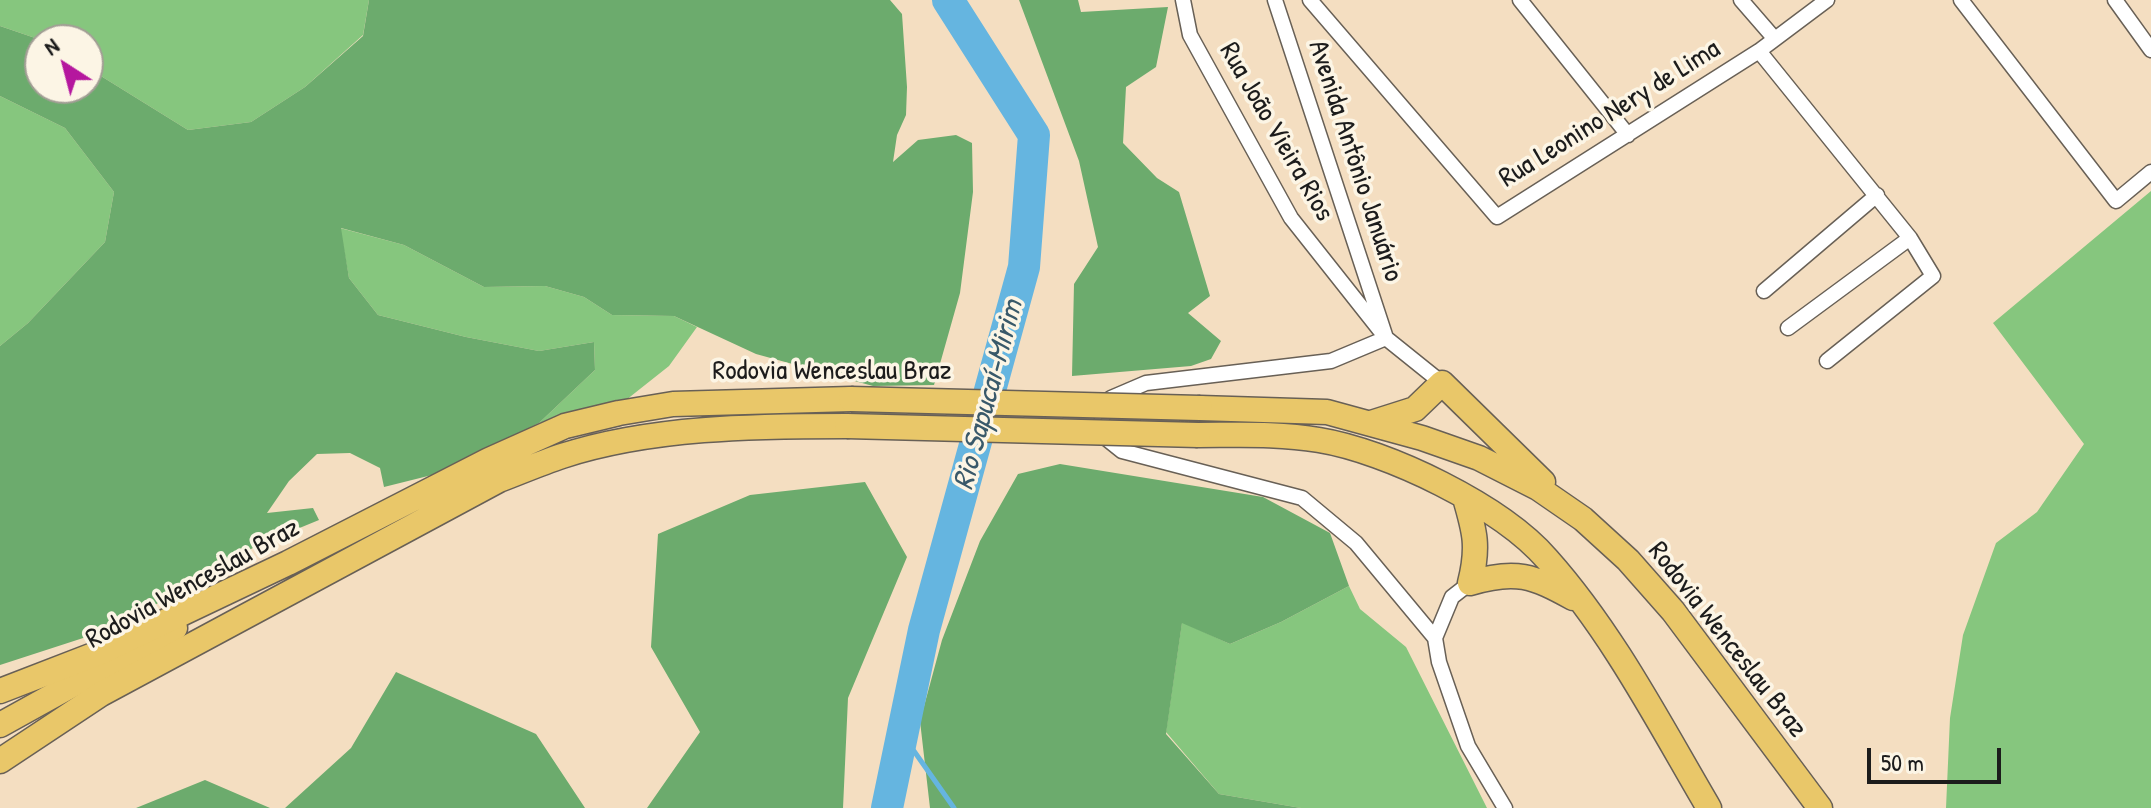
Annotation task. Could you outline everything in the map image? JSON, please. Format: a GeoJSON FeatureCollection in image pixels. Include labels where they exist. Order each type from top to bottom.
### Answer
{"type":"FeatureCollection","features":[{"type":"Feature","properties":{"kind":"main road"},"geometry":{"type":"LineString","coordinates":[[1371,423],[1415,409],[1442,383],[1583,519]]}},
{"type":"Feature","properties":{"kind":"main road","name":"Rodovia Wenceslau Braz"},"geometry":{"type":"LineString","coordinates":[[0,725],[288,563],[489,460],[565,426],[673,404],[851,399],[1327,412],[1479,458],[1538,488],[1583,519],[1628,560],[1673,611],[1817,807]]}},
{"type":"Feature","properties":{"kind":"main road","name":"Rodovia Wenceslau Braz"},"geometry":{"type":"LineString","coordinates":[[0,750],[499,480],[561,456],[595,447],[754,426],[1274,435],[1321,440],[1375,456],[1419,474],[1506,523],[1545,556],[1584,604],[1621,660],[1709,808]]}},
{"type":"Feature","properties":{"kind":"main road"},"geometry":{"type":"LineString","coordinates":[[1465,498],[1474,528],[1477,555],[1470,583]]}},
{"type":"Feature","properties":{"kind":"main road"},"geometry":{"type":"LineString","coordinates":[[0,691],[101,652],[288,563]]}},
{"type":"Feature","properties":{"kind":"main road"},"geometry":{"type":"LineString","coordinates":[[1470,583],[1518,573],[1539,580],[1584,604]]}},
{"type":"Feature","properties":{"kind":"main road"},"geometry":{"type":"LineString","coordinates":[[0,761],[101,694]]}},
{"type":"Feature","properties":{"kind":"street","name":"Rua João Vieira Rios"},"geometry":{"type":"LineString","coordinates":[[1183,0],[1190,35],[1291,218],[1386,338],[1442,383]]}},
{"type":"Feature","properties":{"kind":"street","name":"Avenida Antônio Januário"},"geometry":{"type":"LineString","coordinates":[[1275,0],[1386,338]]}},
{"type":"Feature","properties":{"kind":"street","name":"Rua Leonino Nery de Lima"},"geometry":{"type":"LineString","coordinates":[[1310,0],[1497,217],[1759,51],[1827,0]]}},
{"type":"Feature","properties":{"kind":"street"},"geometry":{"type":"LineString","coordinates":[[1520,0],[1628,135]]}},
{"type":"Feature","properties":{"kind":"street"},"geometry":{"type":"LineString","coordinates":[[1741,0],[1774,38]]}},
{"type":"Feature","properties":{"kind":"street"},"geometry":{"type":"LineString","coordinates":[[1961,0],[2116,201],[2151,172]]}},
{"type":"Feature","properties":{"kind":"street"},"geometry":{"type":"LineString","coordinates":[[2115,0],[2151,50]]}},
{"type":"Feature","properties":{"kind":"street"},"geometry":{"type":"LineString","coordinates":[[1759,51],[1877,195],[1910,238],[1933,276],[1827,361]]}},
{"type":"Feature","properties":{"kind":"street"},"geometry":{"type":"LineString","coordinates":[[1764,291],[1877,195]]}},
{"type":"Feature","properties":{"kind":"street"},"geometry":{"type":"LineString","coordinates":[[1788,328],[1910,238]]}},
{"type":"Feature","properties":{"kind":"street"},"geometry":{"type":"LineString","coordinates":[[1386,338],[1331,361],[1146,383],[1111,398],[1102,412],[1102,423],[1107,439],[1122,451],[1302,498],[1356,543],[1435,638],[1439,662],[1468,746],[1505,808]]}},
{"type":"Feature","properties":{"kind":"street"},"geometry":{"type":"LineString","coordinates":[[1435,638],[1452,597],[1470,583]]}},
{"type":"Feature","properties":{"kind":"green space"},"geometry":{"type":"Polygon","coordinates":[[[0,0],[369,0],[363,35],[305,87],[251,122],[188,130],[104,78],[104,24],[24,24],[24,34],[0,26],[0,0]]]}},
{"type":"Feature","properties":{"kind":"green space"},"geometry":{"type":"Polygon","coordinates":[[[369,0],[890,0],[902,14],[907,87],[906,115],[897,135],[893,162],[918,140],[956,135],[972,143],[973,192],[960,293],[934,385],[873,386],[756,354],[674,316],[612,315],[584,297],[545,286],[484,287],[404,245],[341,228],[349,278],[378,315],[539,351],[594,342],[595,370],[539,423],[448,471],[384,487],[380,468],[350,453],[317,454],[289,481],[267,513],[313,508],[319,520],[258,545],[117,627],[0,665],[0,346],[28,323],[105,242],[114,192],[65,128],[0,96],[0,26],[24,34],[24,104],[104,104],[104,78],[188,130],[251,122],[305,87],[363,36],[369,0]]]}},
{"type":"Feature","properties":{"kind":"green space"},"geometry":{"type":"Polygon","coordinates":[[[1019,0],[1078,0],[1081,12],[1168,7],[1156,67],[1126,87],[1123,143],[1157,178],[1179,192],[1210,296],[1188,313],[1221,341],[1211,359],[1191,366],[1072,376],[1074,284],[1098,247],[1079,161],[1019,0]]]}},
{"type":"Feature","properties":{"kind":"green space"},"geometry":{"type":"Polygon","coordinates":[[[0,96],[65,128],[114,192],[105,242],[28,323],[0,346],[0,96]]]}},
{"type":"Feature","properties":{"kind":"green space"},"geometry":{"type":"Polygon","coordinates":[[[2151,191],[2151,808],[1946,808],[1950,718],[1963,635],[1996,543],[2037,512],[2084,444],[1993,323],[2151,191]]]}},
{"type":"Feature","properties":{"kind":"green space"},"geometry":{"type":"Polygon","coordinates":[[[340,228],[404,245],[484,287],[545,286],[584,297],[612,315],[674,316],[697,327],[669,366],[621,404],[539,423],[595,370],[594,342],[539,351],[378,315],[349,278],[340,228]]]}},
{"type":"Feature","properties":{"kind":"green space"},"geometry":{"type":"Polygon","coordinates":[[[1060,464],[1263,497],[1330,533],[1349,586],[1281,622],[1230,644],[1182,623],[1166,734],[1219,794],[1301,808],[930,808],[920,721],[942,640],[980,541],[1018,474],[1060,464]]]}},
{"type":"Feature","properties":{"kind":"green space"},"geometry":{"type":"Polygon","coordinates":[[[865,482],[907,557],[848,698],[843,808],[647,808],[700,732],[651,647],[658,534],[750,495],[865,482]]]}},
{"type":"Feature","properties":{"kind":"green space"},"geometry":{"type":"Polygon","coordinates":[[[1349,586],[1360,609],[1406,647],[1487,808],[1301,808],[1219,794],[1166,732],[1182,622],[1230,644],[1281,622],[1349,586]]]}},
{"type":"Feature","properties":{"kind":"green space"},"geometry":{"type":"Polygon","coordinates":[[[396,672],[536,734],[585,808],[285,808],[351,748],[396,672]]]}},
{"type":"Feature","properties":{"kind":"green space"},"geometry":{"type":"Polygon","coordinates":[[[205,780],[270,808],[136,808],[205,780]]]}},
{"type":"Feature","properties":{"kind":"waterway","name":"Rio Sapucaí-Mirim"},"geometry":{"type":"LineString","coordinates":[[887,808],[924,630],[1024,267],[1034,135],[948,0]]}},
{"type":"Feature","properties":{"kind":"waterway"},"geometry":{"type":"LineString","coordinates":[[902,734],[954,808]]}}]}
